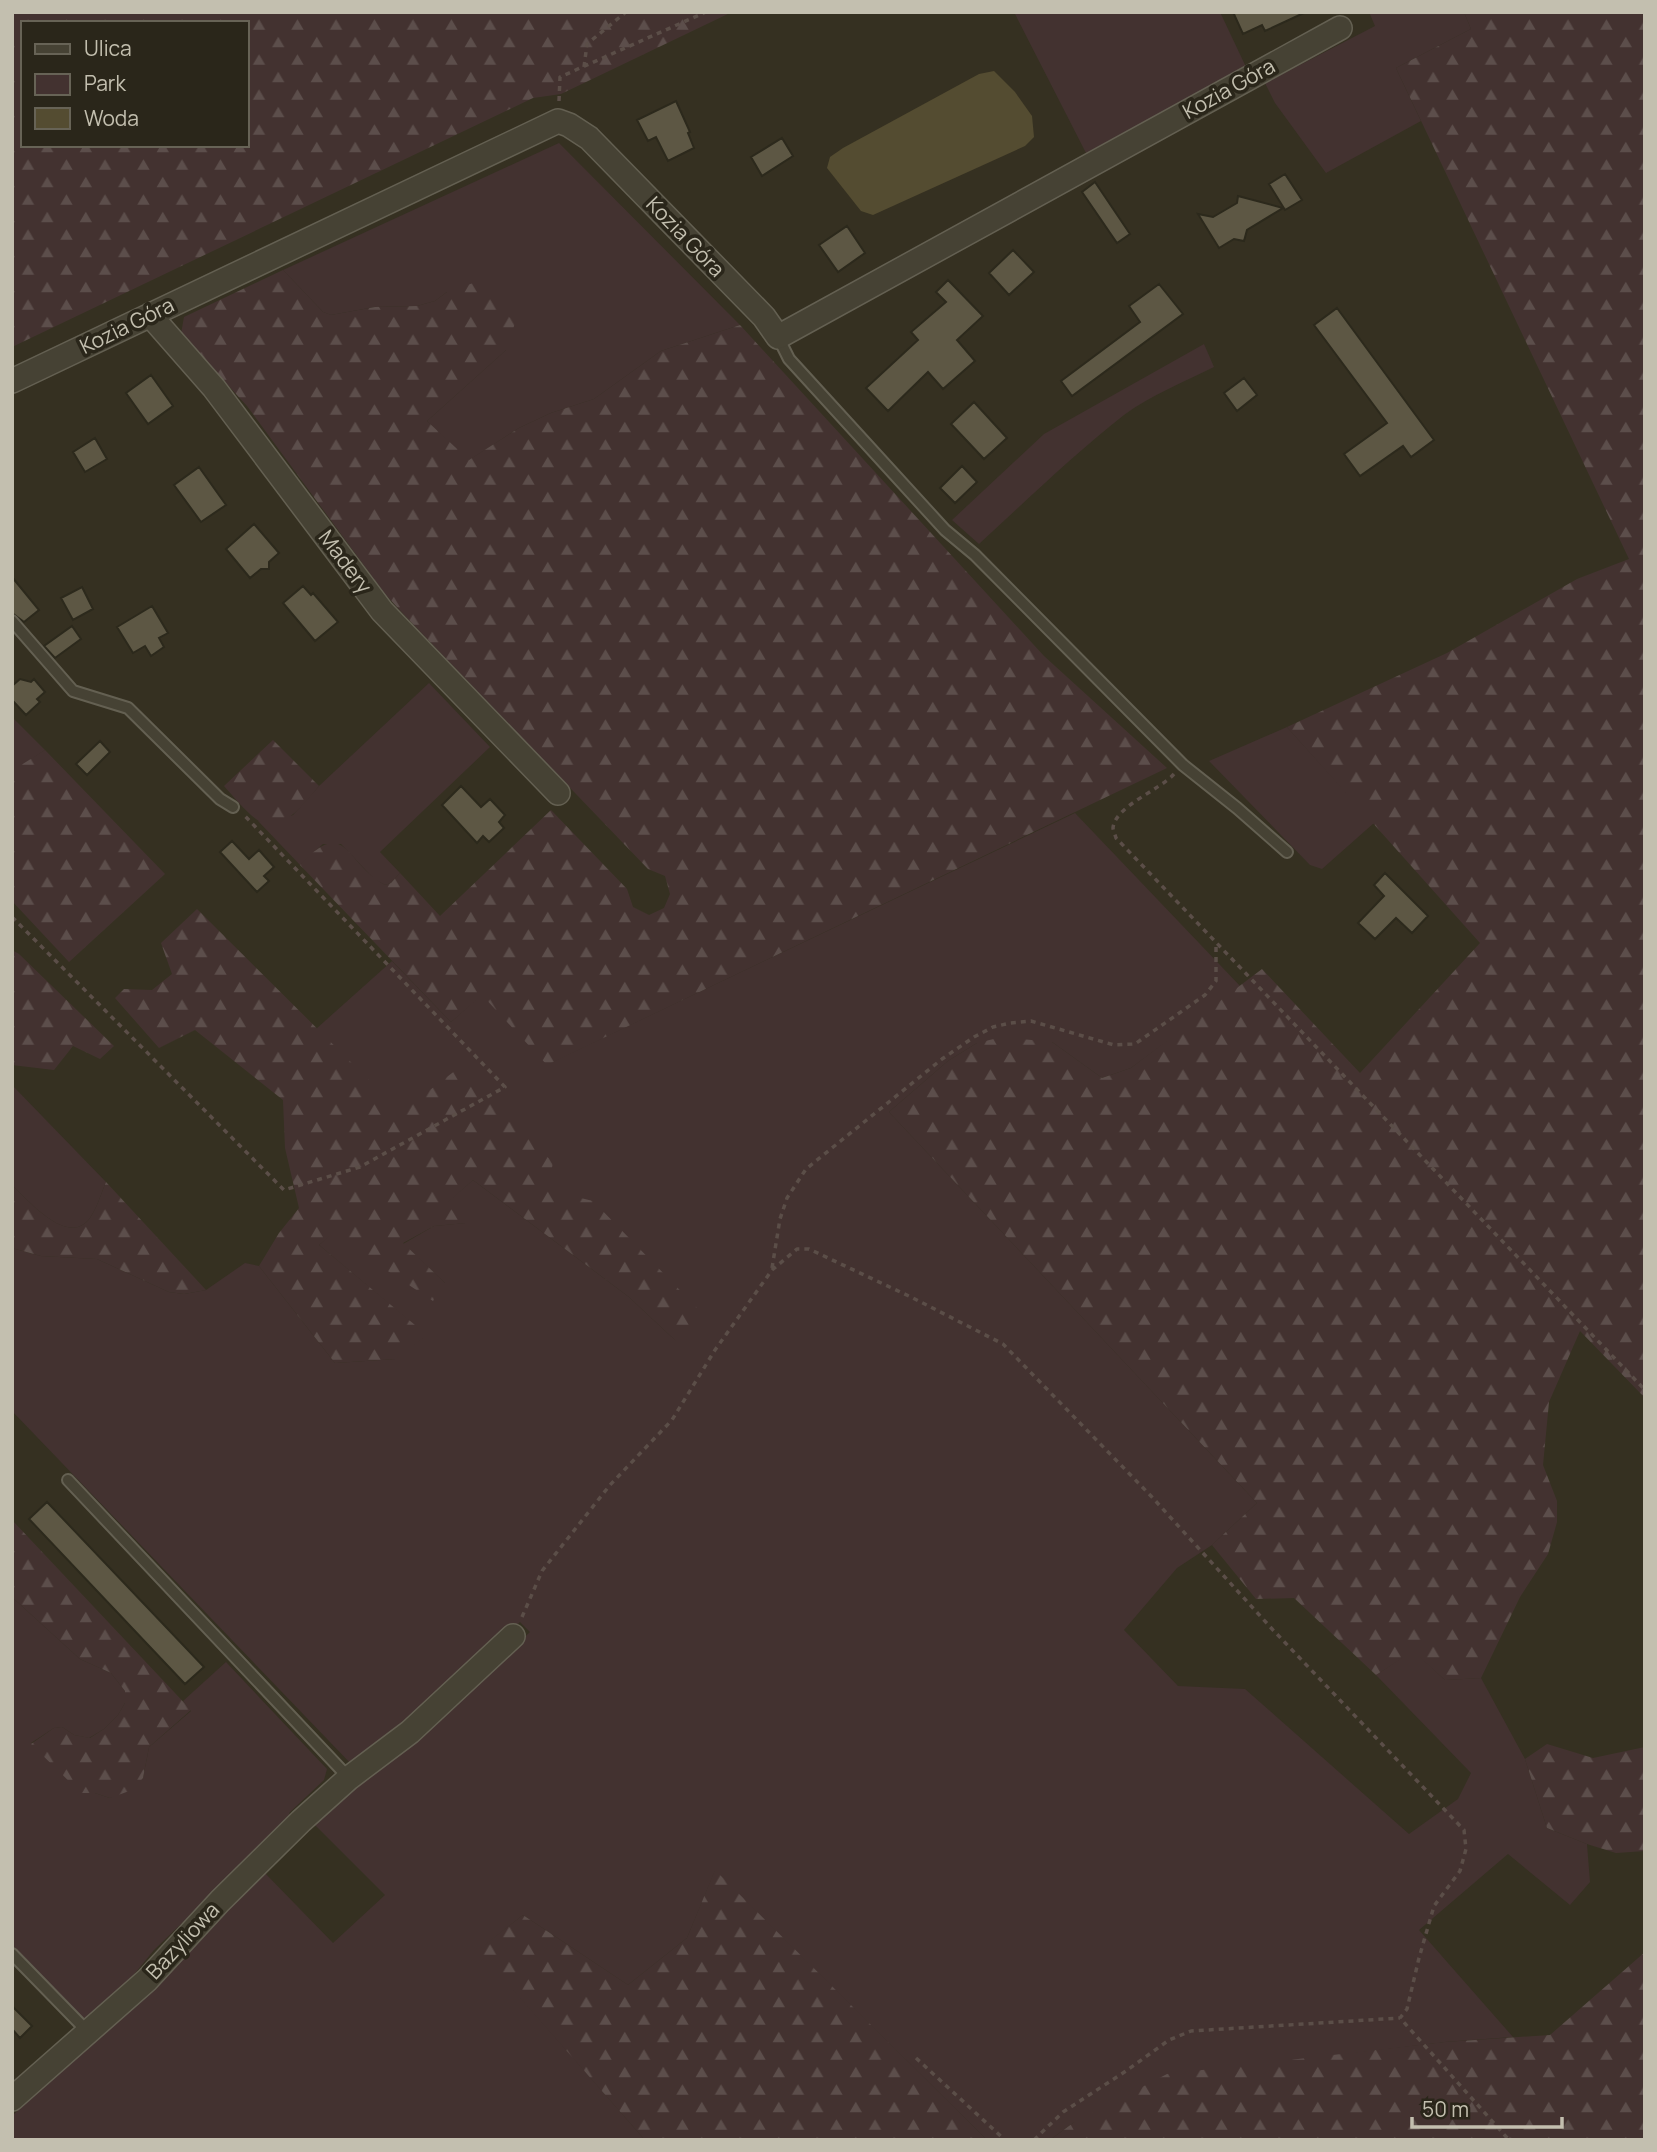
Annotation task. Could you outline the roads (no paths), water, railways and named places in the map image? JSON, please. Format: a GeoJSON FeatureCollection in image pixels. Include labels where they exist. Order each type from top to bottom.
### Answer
{"type":"FeatureCollection","features":[{"type":"Feature","properties":{"kind":"street","name":"Kozia Góra"},"geometry":{"type":"LineString","coordinates":[[12,381],[558,121],[589,138],[764,317],[778,337],[1340,29]]}},
{"type":"Feature","properties":{"kind":"street","name":"Madery"},"geometry":{"type":"LineString","coordinates":[[150,315],[214,388],[382,611],[558,793]]}},
{"type":"Feature","properties":{"kind":"street","name":"Bazyliowa"},"geometry":{"type":"LineString","coordinates":[[12,2099],[147,1980],[220,1900],[301,1821],[349,1778],[410,1731],[513,1636]]}},
{"type":"Feature","properties":{"kind":"lane"},"geometry":{"type":"LineString","coordinates":[[778,337],[789,359],[945,530],[975,555],[1182,765],[1287,852]]}},
{"type":"Feature","properties":{"kind":"lane"},"geometry":{"type":"LineString","coordinates":[[12,621],[73,691],[128,708],[220,799],[233,807]]}},
{"type":"Feature","properties":{"kind":"lane"},"geometry":{"type":"LineString","coordinates":[[68,1480],[349,1778]]}},
{"type":"Feature","properties":{"kind":"lane"},"geometry":{"type":"LineString","coordinates":[[12,1954],[87,2031]]}},
{"type":"Feature","properties":{"kind":"water"},"geometry":{"type":"Polygon","coordinates":[[[994,71],[1015,92],[1032,116],[1034,137],[1025,146],[873,215],[861,211],[827,168],[830,157],[843,148],[979,74],[994,71]]]}}]}
